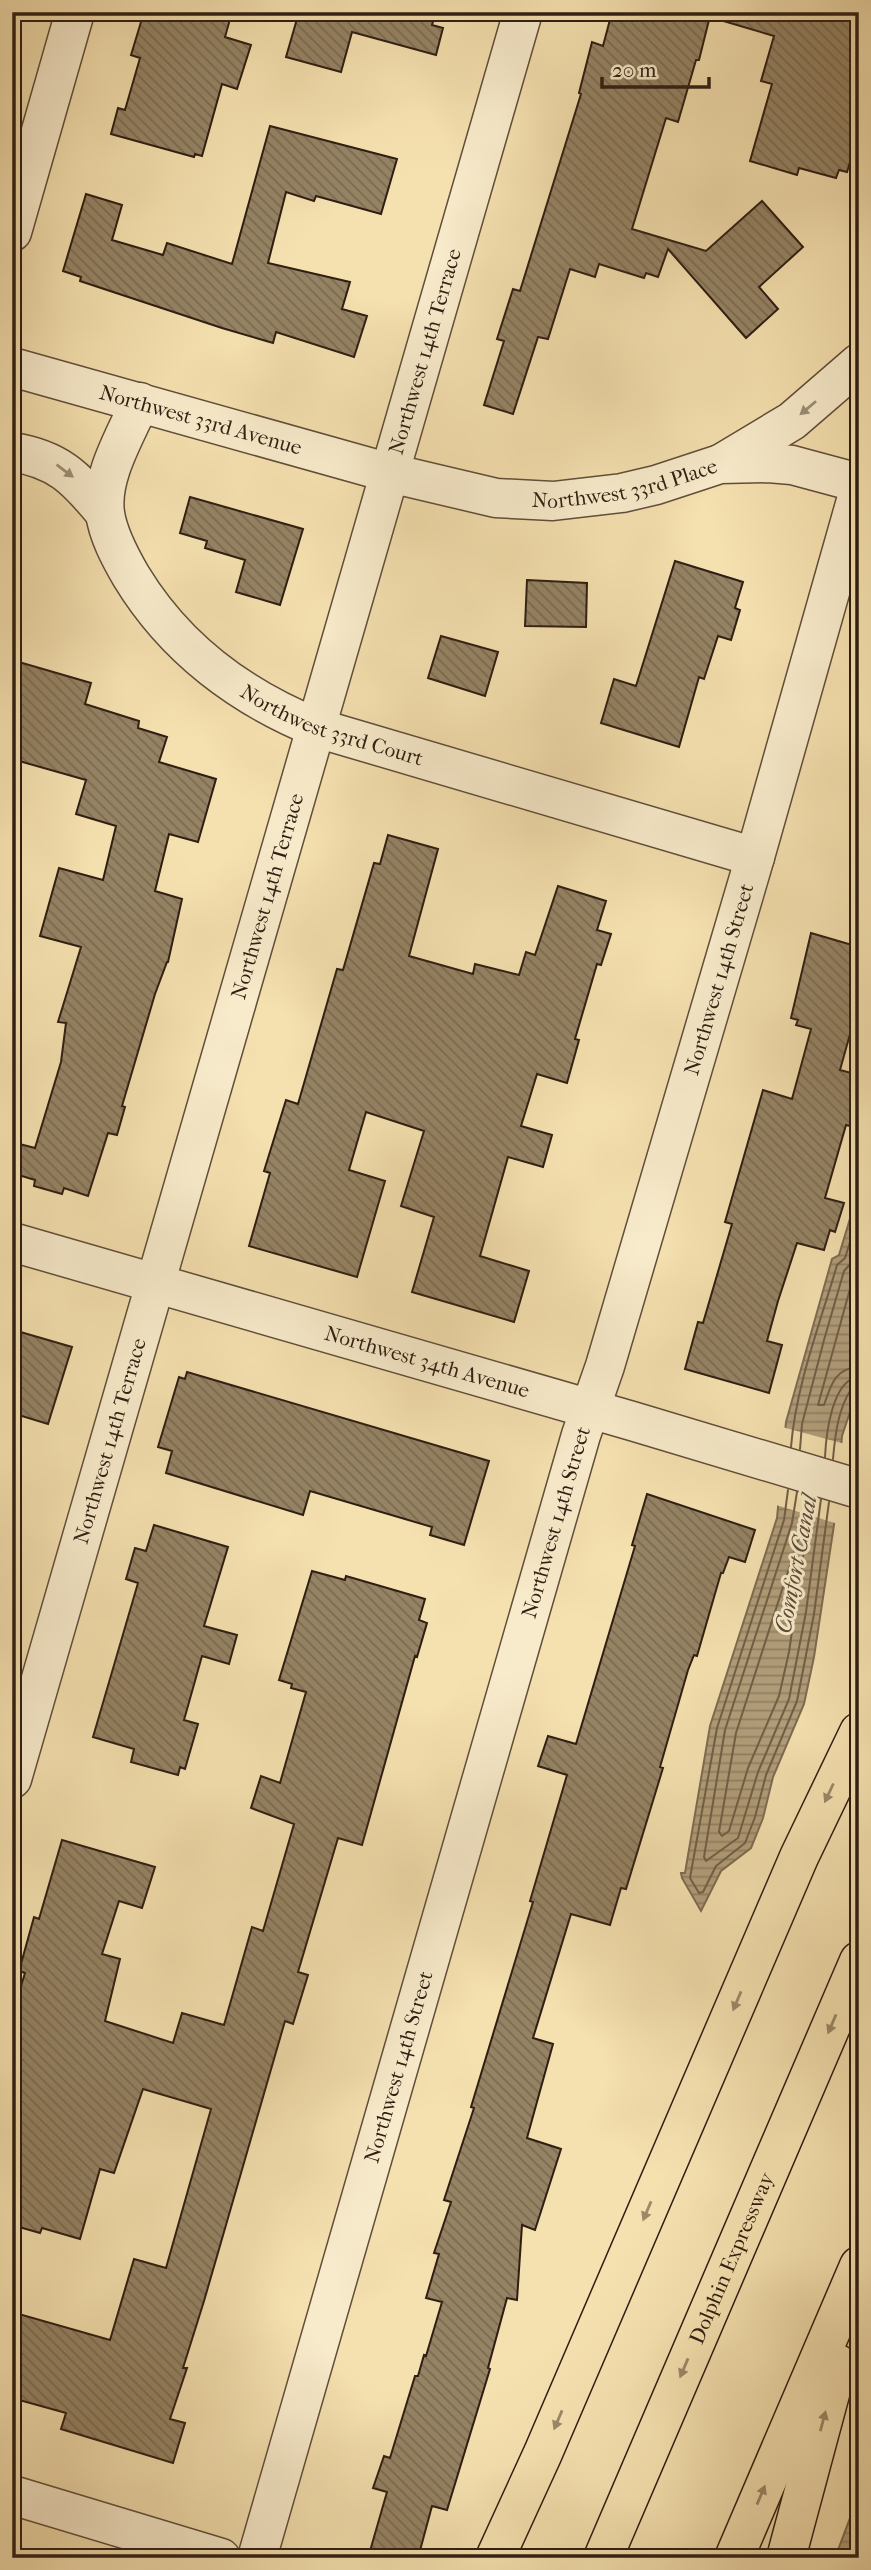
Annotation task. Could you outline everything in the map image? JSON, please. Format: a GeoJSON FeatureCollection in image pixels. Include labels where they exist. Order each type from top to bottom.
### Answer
{"type":"FeatureCollection","features":[{"type":"Feature","properties":{"kind":"highway"},"geometry":{"type":"LineString","coordinates":[[495,2558],[548,2441],[793,1869],[859,1732]]}},
{"type":"Feature","properties":{"kind":"highway","name":"Dolphin Expressway"},"geometry":{"type":"LineString","coordinates":[[603,2558],[859,1961]]}},
{"type":"Feature","properties":{"kind":"highway"},"geometry":{"type":"LineString","coordinates":[[734,2558],[859,2266]]}},
{"type":"Feature","properties":{"kind":"highway"},"geometry":{"type":"LineString","coordinates":[[786,2558],[859,2289]]}},
{"type":"Feature","properties":{"kind":"street"},"geometry":{"type":"LineString","coordinates":[[12,232],[75,12]]}},
{"type":"Feature","properties":{"kind":"street","name":"Northwest 14th Terrace"},"geometry":{"type":"LineString","coordinates":[[12,1779],[523,12]]}},
{"type":"Feature","properties":{"kind":"street"},"geometry":{"type":"LineString","coordinates":[[720,464],[792,421],[859,363]]}},
{"type":"Feature","properties":{"kind":"street","name":"Northwest 33rd Avenue"},"geometry":{"type":"LineString","coordinates":[[12,367],[390,473]]}},
{"type":"Feature","properties":{"kind":"street","name":"Northwest 33rd Court"},"geometry":{"type":"LineString","coordinates":[[140,402],[108,481],[104,512],[120,557],[158,616],[180,641],[229,681],[287,716],[317,728],[755,857]]}},
{"type":"Feature","properties":{"kind":"street"},"geometry":{"type":"LineString","coordinates":[[12,452],[53,463],[80,483],[104,512]]}},
{"type":"Feature","properties":{"kind":"street","name":"Northwest 33rd Place"},"geometry":{"type":"LineString","coordinates":[[390,473],[496,498],[553,501],[645,488],[720,464],[792,465],[859,483]]}},
{"type":"Feature","properties":{"kind":"street","name":"Northwest 14th Street"},"geometry":{"type":"LineString","coordinates":[[257,2558],[581,1435],[606,1366],[859,490]]}},
{"type":"Feature","properties":{"kind":"street","name":"Northwest 34th Avenue"},"geometry":{"type":"LineString","coordinates":[[12,1242],[850,1487]]}},
{"type":"Feature","properties":{"kind":"street"},"geometry":{"type":"LineString","coordinates":[[12,2495],[221,2558]]}},
{"type":"Feature","properties":{"kind":"water","name":"Comfort Canal"},"geometry":{"type":"Polygon","coordinates":[[[859,1189],[859,1385],[842,1436],[834,1525],[804,1704],[773,1777],[763,1818],[751,1848],[721,1871],[701,1911],[681,1873],[685,1873],[710,1726],[777,1518],[786,1422],[832,1259],[839,1255],[859,1189]]]}},
{"type":"Feature","properties":{"kind":"water"},"geometry":{"type":"Polygon","coordinates":[[[859,2494],[859,2558],[835,2558],[859,2494]]]}},
{"type":"Feature","properties":{"kind":"pier"},"geometry":{"type":"Polygon","coordinates":[[[782,1427],[845,1444],[838,1524],[776,1505],[782,1427]]]}},
{"type":"Feature","properties":{"kind":"building"},"geometry":{"type":"Polygon","coordinates":[[[144,12],[232,12],[225,37],[251,45],[237,89],[222,84],[202,156],[195,154],[194,157],[111,134],[118,108],[125,110],[140,58],[131,55],[144,12]]]}},
{"type":"Feature","properties":{"kind":"building"},"geometry":{"type":"Polygon","coordinates":[[[299,12],[436,12],[432,25],[443,28],[436,55],[352,32],[341,72],[286,57],[299,12]]]}},
{"type":"Feature","properties":{"kind":"building"},"geometry":{"type":"Polygon","coordinates":[[[612,12],[711,12],[699,60],[696,60],[678,122],[666,118],[632,229],[706,251],[762,201],[803,247],[759,287],[778,309],[746,338],[668,249],[658,277],[646,273],[644,278],[599,264],[595,277],[570,269],[548,339],[538,337],[513,414],[484,405],[504,341],[497,339],[513,289],[520,291],[581,94],[579,93],[592,42],[603,46],[612,12]]]}},
{"type":"Feature","properties":{"kind":"building"},"geometry":{"type":"Polygon","coordinates":[[[721,12],[859,12],[859,133],[847,172],[839,170],[836,178],[799,168],[797,175],[750,161],[772,84],[761,81],[774,36],[720,20],[721,12]]]}},
{"type":"Feature","properties":{"kind":"building"},"geometry":{"type":"Polygon","coordinates":[[[270,126],[397,159],[381,214],[316,196],[314,201],[286,192],[268,263],[350,282],[342,309],[367,316],[354,357],[276,332],[273,343],[222,328],[80,281],[81,277],[63,271],[86,194],[122,205],[112,240],[163,255],[167,243],[232,264],[270,126]]]}},
{"type":"Feature","properties":{"kind":"building"},"geometry":{"type":"Polygon","coordinates":[[[190,497],[303,529],[280,605],[236,592],[245,560],[205,548],[207,541],[180,533],[190,497]]]}},
{"type":"Feature","properties":{"kind":"building"},"geometry":{"type":"Polygon","coordinates":[[[675,561],[743,582],[735,608],[740,610],[731,640],[718,636],[704,679],[699,677],[679,747],[601,723],[614,679],[636,686],[675,561]]]}},
{"type":"Feature","properties":{"kind":"building"},"geometry":{"type":"Polygon","coordinates":[[[527,580],[587,583],[586,627],[525,626],[527,580]]]}},
{"type":"Feature","properties":{"kind":"building"},"geometry":{"type":"Polygon","coordinates":[[[441,636],[498,652],[485,696],[428,678],[441,636]]]}},
{"type":"Feature","properties":{"kind":"building"},"geometry":{"type":"Polygon","coordinates":[[[12,660],[91,683],[85,704],[139,721],[138,728],[167,737],[159,762],[216,779],[198,842],[169,834],[155,891],[182,899],[168,962],[155,994],[122,1106],[125,1107],[117,1135],[108,1133],[88,1196],[64,1188],[62,1194],[34,1186],[35,1180],[12,1173],[12,1142],[35,1148],[61,1062],[66,1023],[58,1022],[81,947],[40,936],[59,868],[103,880],[116,826],[76,814],[86,780],[12,759],[12,660]]]}},
{"type":"Feature","properties":{"kind":"building"},"geometry":{"type":"Polygon","coordinates":[[[388,835],[438,849],[409,956],[473,974],[475,964],[519,975],[526,952],[535,955],[558,886],[606,901],[597,930],[611,934],[601,965],[597,964],[575,1039],[579,1040],[567,1083],[537,1074],[521,1126],[552,1135],[543,1167],[508,1157],[480,1256],[529,1271],[514,1322],[412,1292],[434,1217],[401,1206],[424,1131],[366,1112],[349,1170],[385,1181],[357,1277],[249,1246],[270,1173],[264,1171],[286,1100],[298,1104],[337,969],[343,970],[374,863],[380,864],[388,835]]]}},
{"type":"Feature","properties":{"kind":"building"},"geometry":{"type":"Polygon","coordinates":[[[811,933],[859,947],[859,1002],[840,1070],[859,1075],[859,1112],[854,1127],[846,1125],[825,1198],[844,1203],[835,1232],[830,1230],[824,1250],[797,1243],[778,1301],[767,1341],[782,1345],[769,1393],[685,1369],[698,1322],[703,1323],[732,1224],[725,1222],[763,1090],[792,1099],[811,1029],[796,1025],[798,1020],[791,1018],[811,933]]]}},
{"type":"Feature","properties":{"kind":"building"},"geometry":{"type":"Polygon","coordinates":[[[17,1331],[72,1347],[48,1424],[12,1413],[12,1347],[17,1331]]]}},
{"type":"Feature","properties":{"kind":"building"},"geometry":{"type":"Polygon","coordinates":[[[187,1372],[489,1461],[464,1545],[430,1535],[432,1527],[310,1491],[303,1515],[166,1473],[172,1451],[158,1447],[179,1377],[185,1379],[187,1372]]]}},
{"type":"Feature","properties":{"kind":"building"},"geometry":{"type":"Polygon","coordinates":[[[647,1494],[755,1530],[745,1562],[729,1557],[721,1573],[697,1656],[694,1655],[688,1670],[660,1767],[663,1768],[626,1889],[621,1888],[610,1925],[571,1914],[533,2038],[553,2044],[527,2138],[561,2149],[535,2230],[522,2225],[517,2300],[507,2298],[488,2368],[490,2369],[447,2510],[432,2506],[418,2558],[368,2558],[387,2492],[373,2488],[384,2456],[390,2458],[415,2376],[418,2376],[424,2355],[426,2356],[442,2302],[426,2298],[439,2254],[434,2253],[451,2202],[444,2200],[474,2108],[471,2107],[533,1902],[530,1901],[567,1775],[538,1766],[548,1736],[576,1744],[635,1546],[632,1545],[647,1494]]]}},
{"type":"Feature","properties":{"kind":"building"},"geometry":{"type":"Polygon","coordinates":[[[154,1525],[228,1547],[204,1626],[237,1635],[229,1664],[202,1656],[184,1720],[198,1724],[185,1769],[180,1767],[178,1775],[131,1762],[134,1749],[93,1737],[138,1583],[126,1579],[135,1548],[146,1551],[154,1525]]]}},
{"type":"Feature","properties":{"kind":"building"},"geometry":{"type":"Polygon","coordinates":[[[312,1571],[345,1580],[346,1576],[425,1599],[419,1620],[427,1623],[417,1657],[415,1656],[362,1845],[338,1838],[298,1972],[308,1975],[293,2024],[285,2021],[183,2368],[187,2368],[170,2419],[185,2423],[173,2463],[61,2429],[66,2413],[12,2398],[12,2312],[110,2340],[134,2259],[166,2268],[211,2109],[143,2089],[114,2173],[100,2169],[80,2239],[42,2228],[40,2233],[12,2225],[12,2015],[25,1973],[19,1971],[34,1917],[39,1919],[62,1840],[155,1867],[142,1908],[119,1901],[102,1954],[120,1959],[105,2021],[173,2043],[182,2013],[224,2025],[252,1927],[263,1931],[294,1824],[251,1808],[261,1776],[280,1783],[306,1692],[291,1688],[292,1684],[279,1680],[312,1571]]]}}]}
